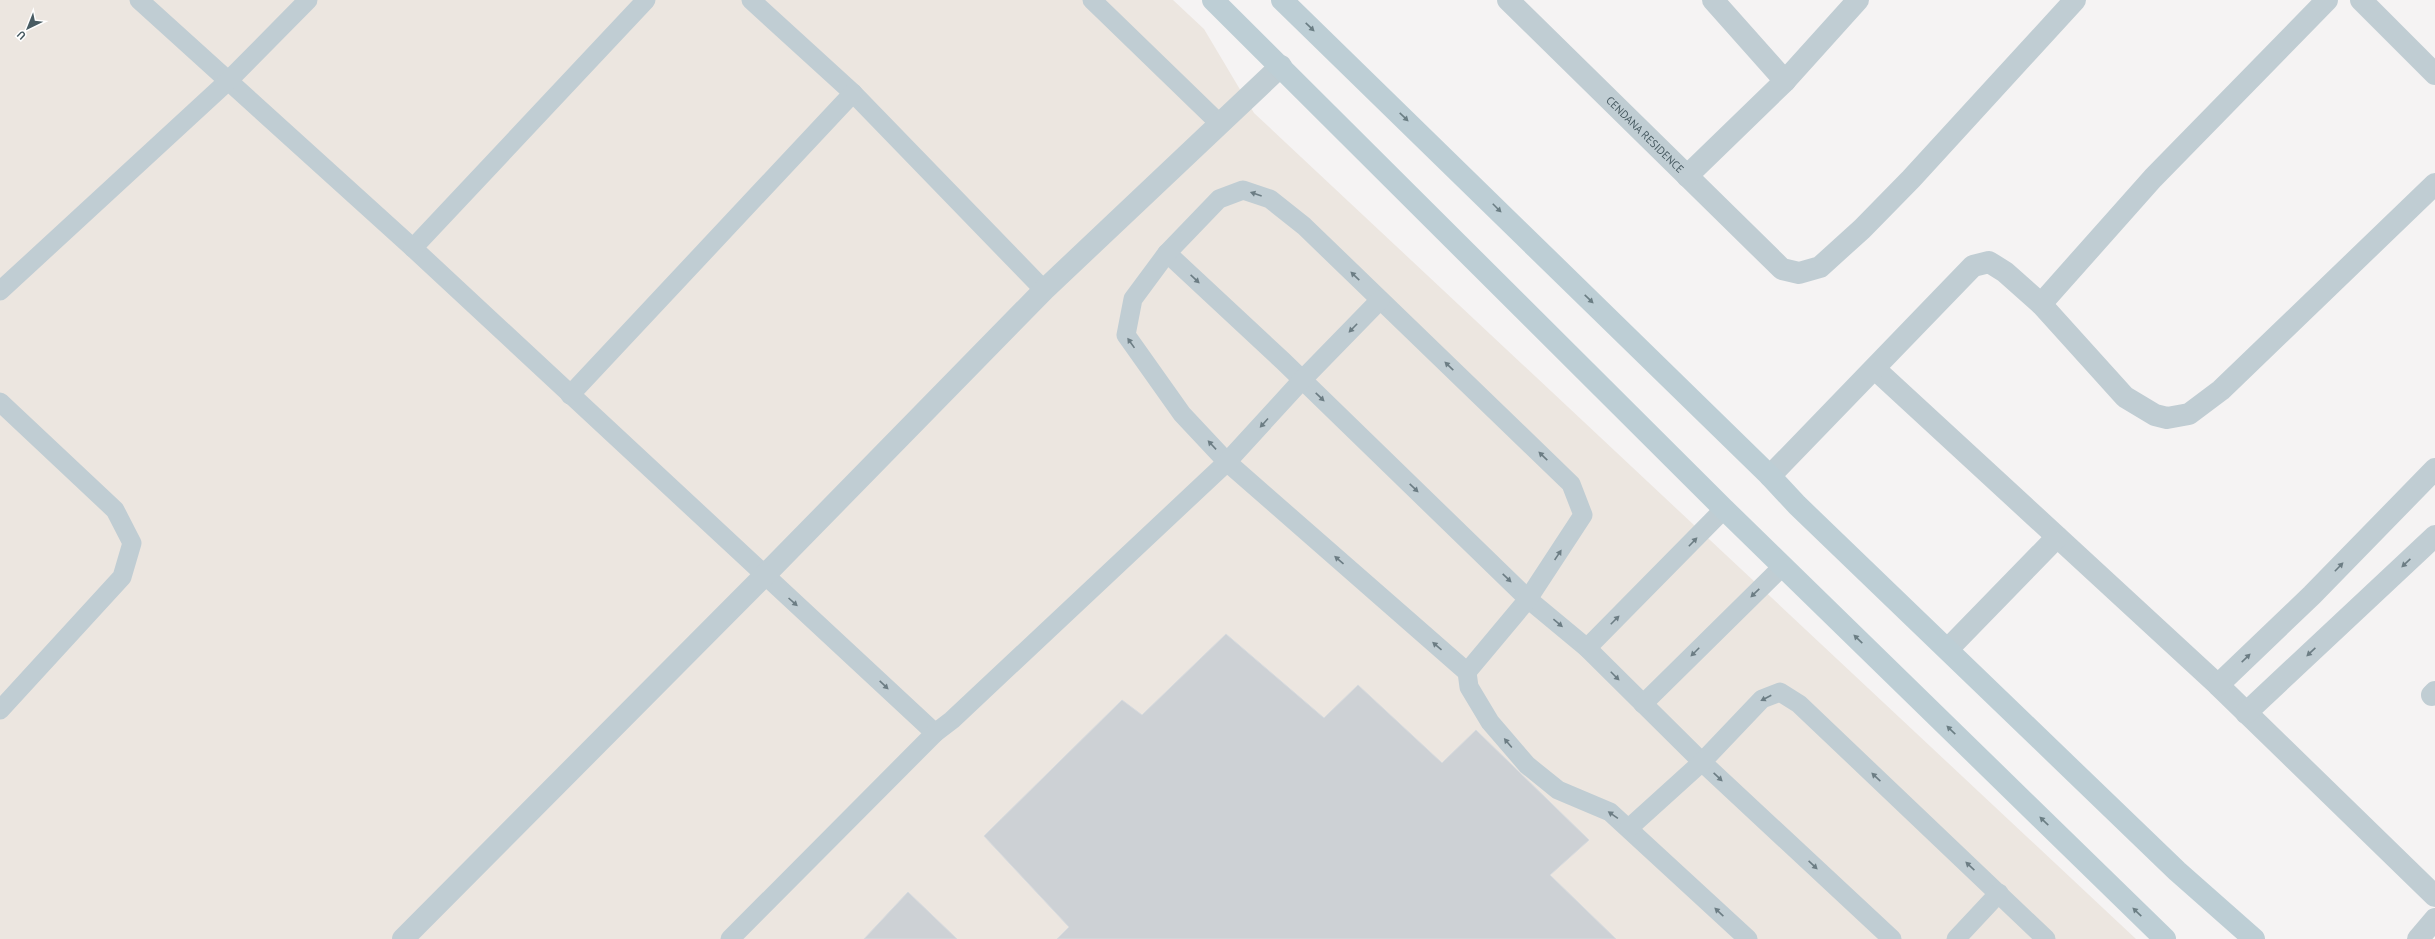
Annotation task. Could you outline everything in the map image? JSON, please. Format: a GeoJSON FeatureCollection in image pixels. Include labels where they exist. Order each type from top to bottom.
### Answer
{"type":"FeatureCollection","features":[{"type":"Feature","properties":{"kind":"main road"},"geometry":{"type":"LineString","coordinates":[[1213,0],[1281,66],[1724,509],[2165,939]]}},
{"type":"Feature","properties":{"kind":"main road"},"geometry":{"type":"LineString","coordinates":[[1282,0],[1770,476],[1797,505],[2177,871],[2254,939]]}},
{"type":"Feature","properties":{"kind":"street","name":"CENDANA RESIDENCE"},"geometry":{"type":"LineString","coordinates":[[1508,0],[1782,270],[1799,273],[1820,267],[1856,234],[1911,179],[2075,0]]}},
{"type":"Feature","properties":{"kind":"street"},"geometry":{"type":"LineString","coordinates":[[1713,0],[1785,81]]}},
{"type":"Feature","properties":{"kind":"street"},"geometry":{"type":"LineString","coordinates":[[1687,176],[1785,81],[1858,0]]}},
{"type":"Feature","properties":{"kind":"street"},"geometry":{"type":"LineString","coordinates":[[2041,304],[2153,178],[2327,0]]}},
{"type":"Feature","properties":{"kind":"street"},"geometry":{"type":"LineString","coordinates":[[2361,0],[2435,74]]}},
{"type":"Feature","properties":{"kind":"street"},"geometry":{"type":"LineString","coordinates":[[403,939],[764,576],[1044,290],[1281,66]]}},
{"type":"Feature","properties":{"kind":"street"},"geometry":{"type":"LineString","coordinates":[[1770,476],[1973,266],[1990,262],[2005,272],[2041,304],[2125,397],[2155,415],[2167,418],[2189,414],[2221,390],[2435,184]]}},
{"type":"Feature","properties":{"kind":"street"},"geometry":{"type":"LineString","coordinates":[[1875,369],[2218,685],[2435,896]]}},
{"type":"Feature","properties":{"kind":"street"},"geometry":{"type":"LineString","coordinates":[[2218,685],[2312,595],[2435,469]]}},
{"type":"Feature","properties":{"kind":"street"},"geometry":{"type":"LineString","coordinates":[[2246,713],[2435,536]]}},
{"type":"Feature","properties":{"kind":"street"},"geometry":{"type":"LineString","coordinates":[[1948,649],[2057,537]]}},
{"type":"Feature","properties":{"kind":"street"},"geometry":{"type":"LineString","coordinates":[[2418,939],[2435,919]]}},
{"type":"Feature","properties":{"kind":"lane"},"geometry":{"type":"LineString","coordinates":[[139,0],[413,248],[764,576],[856,658],[935,733]]}},
{"type":"Feature","properties":{"kind":"lane"},"geometry":{"type":"LineString","coordinates":[[0,292],[228,81],[308,0]]}},
{"type":"Feature","properties":{"kind":"lane"},"geometry":{"type":"LineString","coordinates":[[413,248],[646,0]]}},
{"type":"Feature","properties":{"kind":"lane"},"geometry":{"type":"LineString","coordinates":[[750,0],[853,93],[1044,290]]}},
{"type":"Feature","properties":{"kind":"lane"},"geometry":{"type":"LineString","coordinates":[[1092,0],[1219,123]]}},
{"type":"Feature","properties":{"kind":"lane"},"geometry":{"type":"LineString","coordinates":[[570,395],[853,93]]}},
{"type":"Feature","properties":{"kind":"lane"},"geometry":{"type":"LineString","coordinates":[[1467,672],[1528,599],[1583,515],[1571,484],[1304,226],[1270,199],[1243,190],[1219,199],[1167,253],[1133,299],[1126,335],[1182,414],[1227,462],[1467,672],[1469,687],[1490,722],[1527,765],[1558,790],[1610,812],[1748,939]]}},
{"type":"Feature","properties":{"kind":"lane"},"geometry":{"type":"LineString","coordinates":[[1167,253],[1302,380],[1528,599],[1587,648],[1702,762],[1892,939]]}},
{"type":"Feature","properties":{"kind":"lane"},"geometry":{"type":"LineString","coordinates":[[730,939],[935,733],[952,720],[1227,462],[1302,380],[1380,300]]}},
{"type":"Feature","properties":{"kind":"lane"},"geometry":{"type":"LineString","coordinates":[[0,402],[115,510],[132,543],[122,577],[0,710]]}},
{"type":"Feature","properties":{"kind":"lane"},"geometry":{"type":"LineString","coordinates":[[1587,648],[1724,509]]}},
{"type":"Feature","properties":{"kind":"lane"},"geometry":{"type":"LineString","coordinates":[[1643,704],[1783,566]]}},
{"type":"Feature","properties":{"kind":"lane"},"geometry":{"type":"LineString","coordinates":[[1629,828],[1702,762],[1762,699],[1780,692],[1799,704],[2046,939]]}},
{"type":"Feature","properties":{"kind":"lane"},"geometry":{"type":"LineString","coordinates":[[1956,939],[1998,893]]}},
{"type":"Feature","properties":{"kind":"shaded area"},"geometry":{"type":"Polygon","coordinates":[[[0,0],[1173,0],[1204,29],[1254,113],[2136,939],[0,939],[0,0]]]}},
{"type":"Feature","properties":{"kind":"building"},"geometry":{"type":"Polygon","coordinates":[[[1226,634],[1324,718],[1358,685],[1442,763],[1476,730],[1589,840],[1550,875],[1616,939],[1057,939],[1069,927],[984,836],[1122,700],[1142,715],[1226,634]]]}},
{"type":"Feature","properties":{"kind":"building"},"geometry":{"type":"Polygon","coordinates":[[[908,892],[957,939],[864,939],[908,892]]]}}]}
